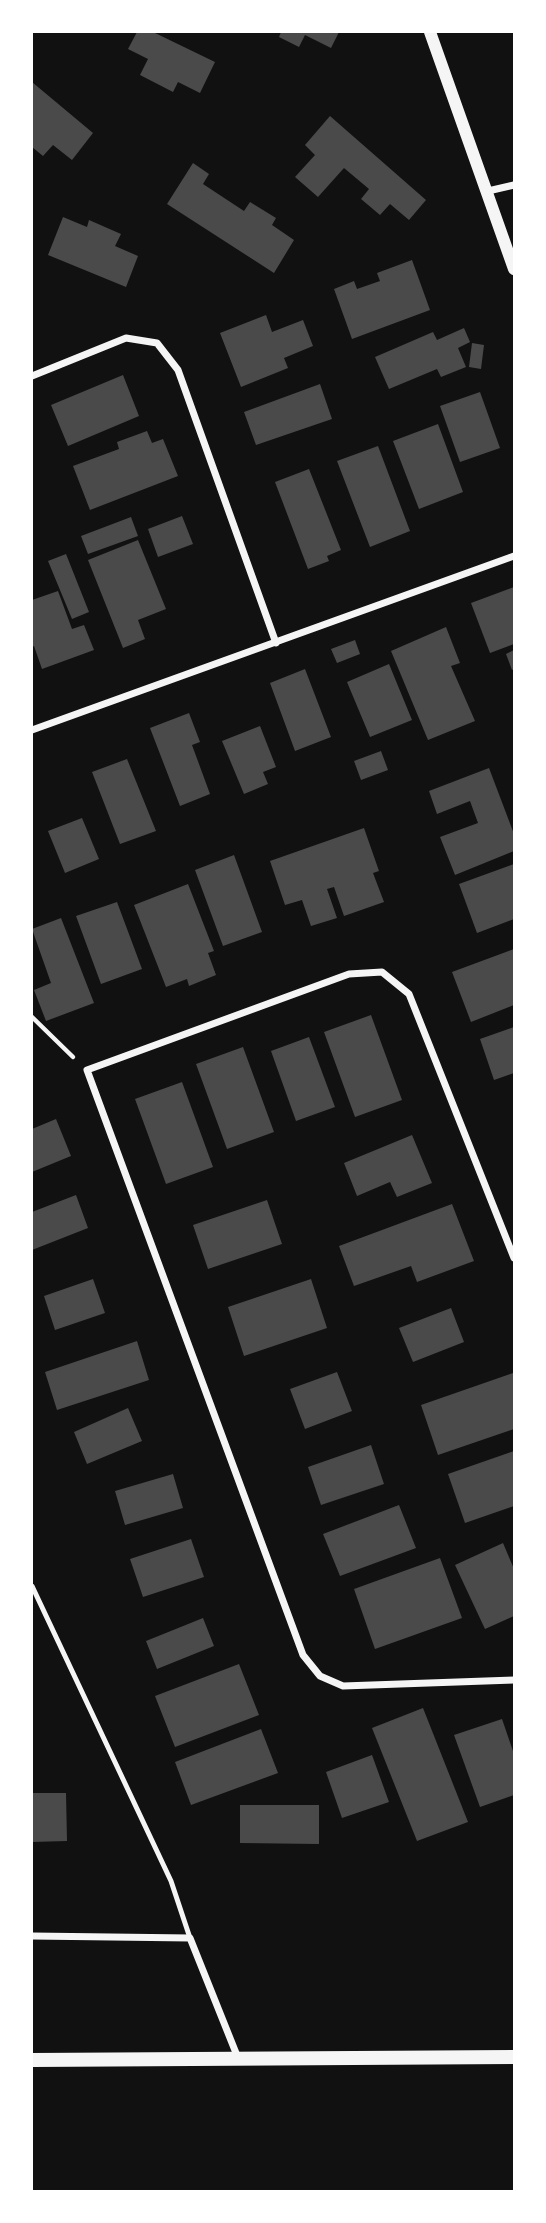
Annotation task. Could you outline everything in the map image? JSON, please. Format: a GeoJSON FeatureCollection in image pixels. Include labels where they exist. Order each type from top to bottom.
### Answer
{"type":"FeatureCollection","features":[{"type":"Feature","properties":{"kind":"main road"},"geometry":{"type":"LineString","coordinates":[[32,2060],[514,2057]]}},
{"type":"Feature","properties":{"kind":"street"},"geometry":{"type":"LineString","coordinates":[[430,32],[514,270]]}},
{"type":"Feature","properties":{"kind":"street"},"geometry":{"type":"LineString","coordinates":[[488,191],[514,185]]}},
{"type":"Feature","properties":{"kind":"street"},"geometry":{"type":"LineString","coordinates":[[32,376],[126,338],[157,342],[178,370],[276,643]]}},
{"type":"Feature","properties":{"kind":"street"},"geometry":{"type":"LineString","coordinates":[[32,730],[514,556]]}},
{"type":"Feature","properties":{"kind":"street"},"geometry":{"type":"LineString","coordinates":[[514,1258],[409,994],[382,972],[349,974],[87,1070],[303,1655],[320,1676],[342,1686],[514,1680]]}},
{"type":"Feature","properties":{"kind":"street"},"geometry":{"type":"LineString","coordinates":[[32,1936],[190,1937],[238,2059]]}},
{"type":"Feature","properties":{"kind":"lane"},"geometry":{"type":"LineString","coordinates":[[32,1586],[171,1881],[190,1937]]}},
{"type":"Feature","properties":{"kind":"path"},"geometry":{"type":"LineString","coordinates":[[32,1017],[87,1070]]}},
{"type":"Feature","properties":{"kind":"building"},"geometry":{"type":"Polygon","coordinates":[[[137,32],[153,32],[215,62],[200,93],[178,82],[173,92],[140,75],[148,59],[128,49],[137,32]]]}},
{"type":"Feature","properties":{"kind":"building"},"geometry":{"type":"Polygon","coordinates":[[[281,32],[339,32],[331,48],[305,35],[299,47],[279,37],[281,32]]]}},
{"type":"Feature","properties":{"kind":"building"},"geometry":{"type":"Polygon","coordinates":[[[32,82],[93,133],[72,160],[53,145],[43,156],[32,147],[32,82]]]}},
{"type":"Feature","properties":{"kind":"building"},"geometry":{"type":"Polygon","coordinates":[[[330,116],[426,200],[409,220],[390,204],[380,215],[361,199],[369,189],[344,168],[318,197],[295,177],[315,155],[305,145],[330,116]]]}},
{"type":"Feature","properties":{"kind":"building"},"geometry":{"type":"Polygon","coordinates":[[[193,163],[209,174],[203,184],[244,211],[250,202],[276,218],[272,225],[294,240],[274,273],[167,204],[193,163]]]}},
{"type":"Feature","properties":{"kind":"building"},"geometry":{"type":"Polygon","coordinates":[[[63,217],[87,227],[89,220],[121,234],[115,246],[138,256],[126,287],[48,255],[63,217]]]}},
{"type":"Feature","properties":{"kind":"building"},"geometry":{"type":"Polygon","coordinates":[[[412,260],[430,310],[352,339],[334,289],[354,281],[357,289],[380,281],[377,273],[412,260]]]}},
{"type":"Feature","properties":{"kind":"building"},"geometry":{"type":"Polygon","coordinates":[[[266,315],[272,332],[303,320],[313,346],[284,358],[288,368],[241,387],[220,333],[266,315]]]}},
{"type":"Feature","properties":{"kind":"building"},"geometry":{"type":"Polygon","coordinates":[[[464,328],[470,342],[458,348],[466,367],[441,377],[437,369],[389,389],[375,357],[433,332],[437,340],[464,328]]]}},
{"type":"Feature","properties":{"kind":"building"},"geometry":{"type":"Polygon","coordinates":[[[472,343],[484,345],[481,369],[469,367],[472,343]]]}},
{"type":"Feature","properties":{"kind":"building"},"geometry":{"type":"Polygon","coordinates":[[[123,375],[139,416],[68,446],[51,405],[123,375]]]}},
{"type":"Feature","properties":{"kind":"building"},"geometry":{"type":"Polygon","coordinates":[[[320,384],[332,419],[256,445],[244,412],[320,384]]]}},
{"type":"Feature","properties":{"kind":"building"},"geometry":{"type":"Polygon","coordinates":[[[480,392],[500,448],[460,462],[440,406],[480,392]]]}},
{"type":"Feature","properties":{"kind":"building"},"geometry":{"type":"Polygon","coordinates":[[[438,424],[463,492],[419,509],[393,441],[438,424]]]}},
{"type":"Feature","properties":{"kind":"building"},"geometry":{"type":"Polygon","coordinates":[[[147,431],[152,443],[163,439],[178,476],[90,510],[73,466],[119,449],[117,442],[147,431]]]}},
{"type":"Feature","properties":{"kind":"building"},"geometry":{"type":"Polygon","coordinates":[[[378,446],[410,531],[370,547],[337,461],[378,446]]]}},
{"type":"Feature","properties":{"kind":"building"},"geometry":{"type":"Polygon","coordinates":[[[309,469],[341,550],[327,556],[329,561],[308,569],[275,482],[309,469]]]}},
{"type":"Feature","properties":{"kind":"building"},"geometry":{"type":"Polygon","coordinates":[[[182,516],[193,544],[158,557],[148,529],[182,516]]]}},
{"type":"Feature","properties":{"kind":"building"},"geometry":{"type":"Polygon","coordinates":[[[131,517],[138,536],[88,554],[81,536],[131,517]]]}},
{"type":"Feature","properties":{"kind":"building"},"geometry":{"type":"Polygon","coordinates":[[[138,540],[166,609],[138,620],[145,639],[123,648],[88,560],[138,540]]]}},
{"type":"Feature","properties":{"kind":"building"},"geometry":{"type":"Polygon","coordinates":[[[66,554],[89,612],[72,619],[48,561],[66,554]]]}},
{"type":"Feature","properties":{"kind":"building"},"geometry":{"type":"Polygon","coordinates":[[[514,587],[514,644],[490,653],[471,603],[514,587]]]}},
{"type":"Feature","properties":{"kind":"building"},"geometry":{"type":"Polygon","coordinates":[[[58,591],[72,629],[84,625],[94,650],[42,669],[34,646],[32,647],[32,600],[58,591]]]}},
{"type":"Feature","properties":{"kind":"building"},"geometry":{"type":"Polygon","coordinates":[[[446,627],[460,663],[451,666],[475,721],[428,740],[391,651],[446,627]]]}},
{"type":"Feature","properties":{"kind":"building"},"geometry":{"type":"Polygon","coordinates":[[[355,640],[360,654],[337,663],[331,649],[355,640]]]}},
{"type":"Feature","properties":{"kind":"building"},"geometry":{"type":"Polygon","coordinates":[[[514,650],[514,669],[512,670],[506,654],[514,650]]]}},
{"type":"Feature","properties":{"kind":"building"},"geometry":{"type":"Polygon","coordinates":[[[389,664],[412,720],[370,737],[347,682],[389,664]]]}},
{"type":"Feature","properties":{"kind":"building"},"geometry":{"type":"Polygon","coordinates":[[[305,669],[331,737],[295,751],[270,683],[305,669]]]}},
{"type":"Feature","properties":{"kind":"building"},"geometry":{"type":"Polygon","coordinates":[[[189,713],[200,742],[192,745],[210,794],[180,806],[150,728],[189,713]]]}},
{"type":"Feature","properties":{"kind":"building"},"geometry":{"type":"Polygon","coordinates":[[[260,726],[276,767],[263,772],[268,784],[244,794],[222,741],[260,726]]]}},
{"type":"Feature","properties":{"kind":"building"},"geometry":{"type":"Polygon","coordinates":[[[381,751],[388,770],[361,780],[354,761],[381,751]]]}},
{"type":"Feature","properties":{"kind":"building"},"geometry":{"type":"Polygon","coordinates":[[[127,759],[156,831],[120,844],[92,772],[127,759]]]}},
{"type":"Feature","properties":{"kind":"building"},"geometry":{"type":"Polygon","coordinates":[[[489,768],[514,834],[514,851],[455,875],[440,837],[478,823],[470,801],[437,814],[429,791],[489,768]]]}},
{"type":"Feature","properties":{"kind":"building"},"geometry":{"type":"Polygon","coordinates":[[[82,818],[99,859],[65,873],[48,831],[82,818]]]}},
{"type":"Feature","properties":{"kind":"building"},"geometry":{"type":"Polygon","coordinates":[[[364,828],[379,871],[373,873],[384,902],[344,916],[334,887],[327,889],[337,918],[311,926],[302,900],[285,905],[270,861],[364,828]]]}},
{"type":"Feature","properties":{"kind":"building"},"geometry":{"type":"Polygon","coordinates":[[[234,855],[262,932],[223,946],[195,870],[234,855]]]}},
{"type":"Feature","properties":{"kind":"building"},"geometry":{"type":"Polygon","coordinates":[[[514,864],[514,919],[477,933],[459,884],[514,864]]]}},
{"type":"Feature","properties":{"kind":"building"},"geometry":{"type":"Polygon","coordinates":[[[188,884],[214,951],[208,953],[216,975],[189,986],[187,979],[166,987],[134,905],[188,884]]]}},
{"type":"Feature","properties":{"kind":"building"},"geometry":{"type":"Polygon","coordinates":[[[117,902],[142,969],[101,984],[76,916],[117,902]]]}},
{"type":"Feature","properties":{"kind":"building"},"geometry":{"type":"Polygon","coordinates":[[[61,918],[94,1003],[46,1021],[34,990],[51,983],[32,929],[61,918]]]}},
{"type":"Feature","properties":{"kind":"building"},"geometry":{"type":"Polygon","coordinates":[[[514,949],[514,1005],[471,1022],[452,972],[514,949]]]}},
{"type":"Feature","properties":{"kind":"building"},"geometry":{"type":"Polygon","coordinates":[[[371,1015],[402,1100],[355,1117],[324,1032],[371,1015]]]}},
{"type":"Feature","properties":{"kind":"building"},"geometry":{"type":"Polygon","coordinates":[[[514,1027],[514,1073],[494,1080],[480,1039],[514,1027]]]}},
{"type":"Feature","properties":{"kind":"building"},"geometry":{"type":"Polygon","coordinates":[[[309,1037],[335,1107],[296,1121],[271,1051],[309,1037]]]}},
{"type":"Feature","properties":{"kind":"building"},"geometry":{"type":"Polygon","coordinates":[[[243,1047],[274,1132],[227,1149],[196,1064],[243,1047]]]}},
{"type":"Feature","properties":{"kind":"building"},"geometry":{"type":"Polygon","coordinates":[[[182,1082],[213,1167],[166,1184],[135,1099],[182,1082]]]}},
{"type":"Feature","properties":{"kind":"building"},"geometry":{"type":"Polygon","coordinates":[[[56,1119],[71,1156],[32,1172],[32,1129],[56,1119]]]}},
{"type":"Feature","properties":{"kind":"building"},"geometry":{"type":"Polygon","coordinates":[[[412,1135],[432,1183],[397,1197],[390,1182],[357,1196],[344,1163],[412,1135]]]}},
{"type":"Feature","properties":{"kind":"building"},"geometry":{"type":"Polygon","coordinates":[[[76,1195],[88,1228],[32,1250],[32,1212],[76,1195]]]}},
{"type":"Feature","properties":{"kind":"building"},"geometry":{"type":"Polygon","coordinates":[[[267,1200],[282,1244],[208,1269],[193,1225],[267,1200]]]}},
{"type":"Feature","properties":{"kind":"building"},"geometry":{"type":"Polygon","coordinates":[[[452,1204],[474,1261],[417,1282],[411,1266],[354,1286],[339,1246],[452,1204]]]}},
{"type":"Feature","properties":{"kind":"building"},"geometry":{"type":"Polygon","coordinates":[[[93,1279],[105,1313],[55,1330],[44,1296],[93,1279]]]}},
{"type":"Feature","properties":{"kind":"building"},"geometry":{"type":"Polygon","coordinates":[[[311,1279],[327,1328],[244,1356],[228,1307],[311,1279]]]}},
{"type":"Feature","properties":{"kind":"building"},"geometry":{"type":"Polygon","coordinates":[[[451,1308],[464,1342],[413,1362],[399,1328],[451,1308]]]}},
{"type":"Feature","properties":{"kind":"building"},"geometry":{"type":"Polygon","coordinates":[[[137,1341],[149,1380],[57,1410],[45,1372],[137,1341]]]}},
{"type":"Feature","properties":{"kind":"building"},"geometry":{"type":"Polygon","coordinates":[[[337,1372],[352,1411],[305,1429],[290,1389],[337,1372]]]}},
{"type":"Feature","properties":{"kind":"building"},"geometry":{"type":"Polygon","coordinates":[[[513,1373],[514,1429],[438,1455],[421,1405],[513,1373]]]}},
{"type":"Feature","properties":{"kind":"building"},"geometry":{"type":"Polygon","coordinates":[[[128,1408],[142,1441],[87,1464],[74,1432],[128,1408]]]}},
{"type":"Feature","properties":{"kind":"building"},"geometry":{"type":"Polygon","coordinates":[[[371,1445],[384,1484],[321,1505],[308,1467],[371,1445]]]}},
{"type":"Feature","properties":{"kind":"building"},"geometry":{"type":"Polygon","coordinates":[[[514,1451],[514,1506],[465,1523],[448,1474],[514,1451]]]}},
{"type":"Feature","properties":{"kind":"building"},"geometry":{"type":"Polygon","coordinates":[[[173,1474],[183,1508],[125,1525],[115,1491],[173,1474]]]}},
{"type":"Feature","properties":{"kind":"building"},"geometry":{"type":"Polygon","coordinates":[[[399,1505],[416,1548],[340,1576],[323,1534],[399,1505]]]}},
{"type":"Feature","properties":{"kind":"building"},"geometry":{"type":"Polygon","coordinates":[[[191,1539],[204,1577],[143,1597],[130,1559],[191,1539]]]}},
{"type":"Feature","properties":{"kind":"building"},"geometry":{"type":"Polygon","coordinates":[[[503,1543],[514,1569],[514,1616],[485,1629],[455,1565],[503,1543]]]}},
{"type":"Feature","properties":{"kind":"building"},"geometry":{"type":"Polygon","coordinates":[[[440,1558],[462,1618],[375,1649],[354,1589],[440,1558]]]}},
{"type":"Feature","properties":{"kind":"building"},"geometry":{"type":"Polygon","coordinates":[[[203,1618],[214,1646],[157,1669],[146,1641],[203,1618]]]}},
{"type":"Feature","properties":{"kind":"building"},"geometry":{"type":"Polygon","coordinates":[[[239,1664],[259,1715],[175,1747],[155,1696],[239,1664]]]}},
{"type":"Feature","properties":{"kind":"building"},"geometry":{"type":"Polygon","coordinates":[[[423,1708],[468,1822],[417,1841],[372,1728],[423,1708]]]}},
{"type":"Feature","properties":{"kind":"building"},"geometry":{"type":"Polygon","coordinates":[[[502,1719],[514,1754],[514,1795],[480,1807],[454,1735],[502,1719]]]}},
{"type":"Feature","properties":{"kind":"building"},"geometry":{"type":"Polygon","coordinates":[[[261,1729],[278,1773],[191,1805],[175,1762],[261,1729]]]}},
{"type":"Feature","properties":{"kind":"building"},"geometry":{"type":"Polygon","coordinates":[[[372,1755],[389,1802],[342,1818],[326,1772],[372,1755]]]}},
{"type":"Feature","properties":{"kind":"building"},"geometry":{"type":"Polygon","coordinates":[[[32,1793],[66,1793],[67,1841],[32,1842],[32,1793]]]}},
{"type":"Feature","properties":{"kind":"building"},"geometry":{"type":"Polygon","coordinates":[[[240,1805],[319,1805],[319,1844],[240,1843],[240,1805]]]}}]}
